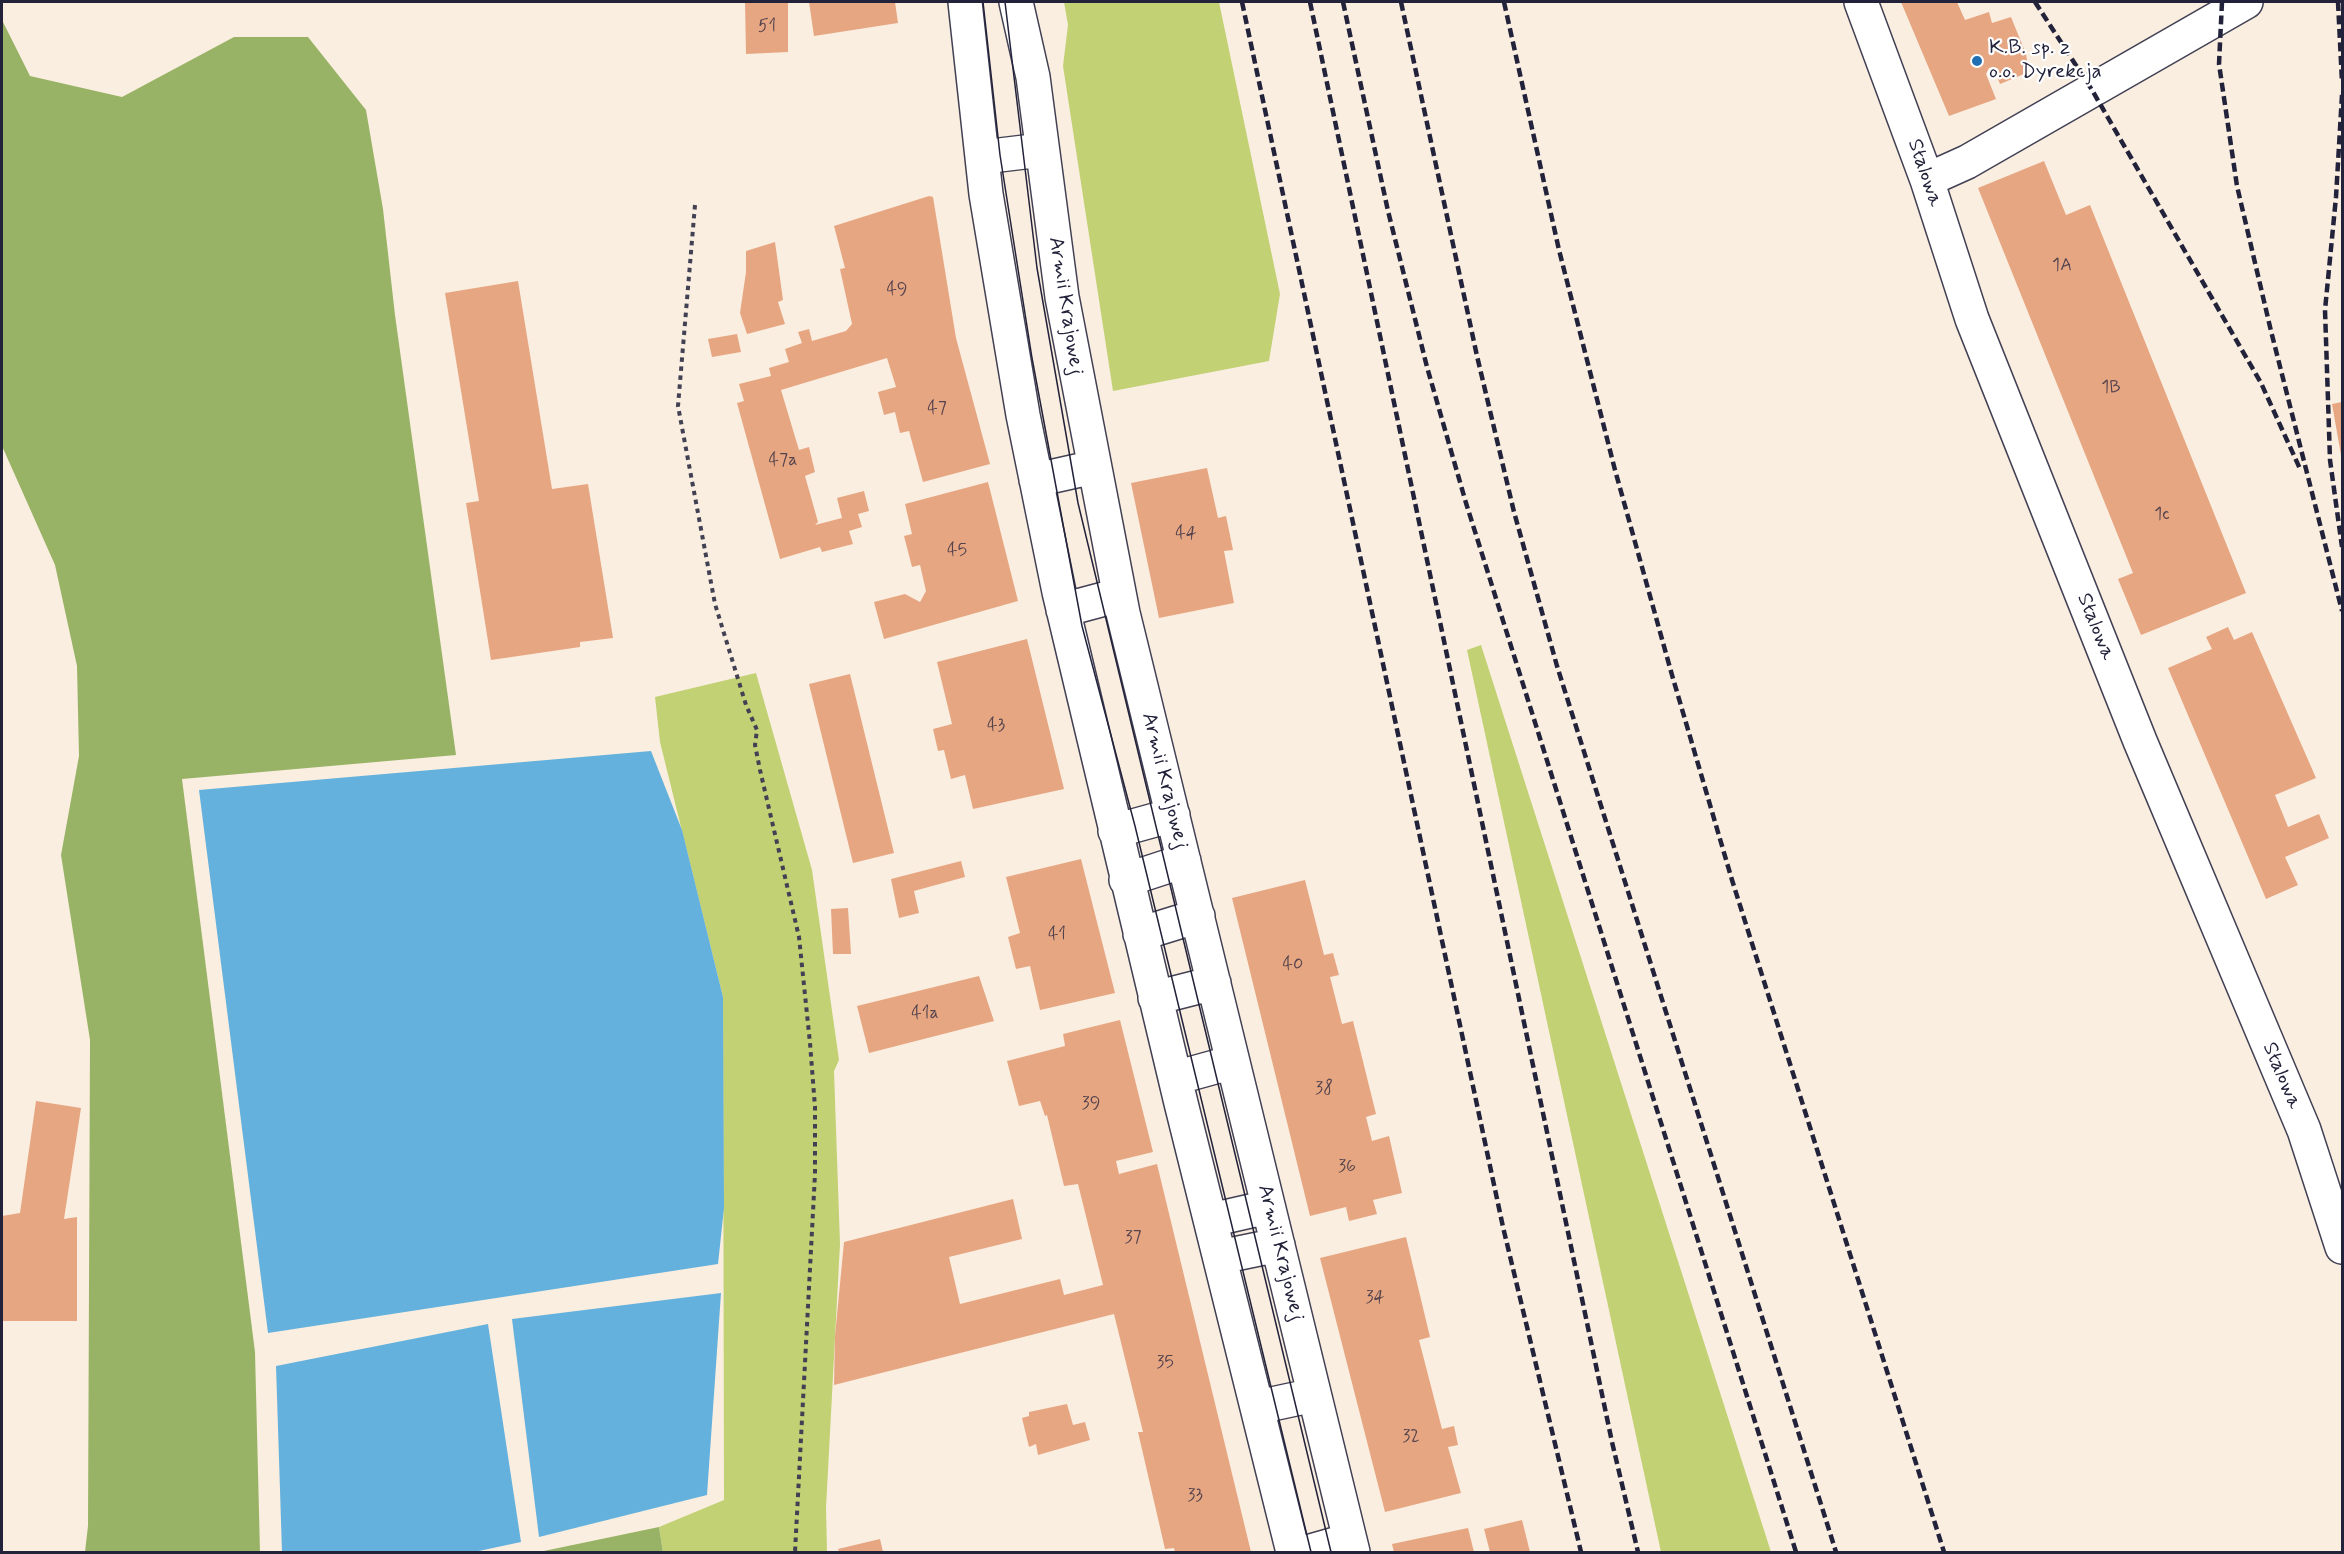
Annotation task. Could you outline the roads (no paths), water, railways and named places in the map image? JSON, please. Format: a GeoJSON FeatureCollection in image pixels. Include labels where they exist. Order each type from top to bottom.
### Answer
{"type":"FeatureCollection","features":[{"type":"Feature","properties":{"kind":"street"},"geometry":{"type":"LineString","coordinates":[[965,2],[986,194],[1036,480],[1063,610],[1126,880],[1293,1552]]}},
{"type":"Feature","properties":{"kind":"street","name":"Armii Krajowej"},"geometry":{"type":"LineString","coordinates":[[1016,2],[1033,77],[1062,297],[1119,595],[1351,1546]]}},
{"type":"Feature","properties":{"kind":"street","name":"Stalowa"},"geometry":{"type":"LineString","coordinates":[[1862,2],[1927,180],[1972,319],[2145,752],[2304,1131],[2343,1247]]}},
{"type":"Feature","properties":{"kind":"street"},"geometry":{"type":"LineString","coordinates":[[1927,180],[1967,162],[2246,2]]}},
{"type":"Feature","properties":{"kind":"street"},"geometry":{"type":"LineString","coordinates":[[983,157],[1041,150]]}},
{"type":"Feature","properties":{"kind":"street"},"geometry":{"type":"LineString","coordinates":[[1036,480],[1094,467]]}},
{"type":"Feature","properties":{"kind":"street"},"geometry":{"type":"LineString","coordinates":[[1063,610],[1119,595]]}},
{"type":"Feature","properties":{"kind":"street"},"geometry":{"type":"LineString","coordinates":[[1115,831],[1173,815]]}},
{"type":"Feature","properties":{"kind":"street"},"geometry":{"type":"LineString","coordinates":[[1126,880],[1184,861]]}},
{"type":"Feature","properties":{"kind":"street"},"geometry":{"type":"LineString","coordinates":[[1140,934],[1198,916]]}},
{"type":"Feature","properties":{"kind":"street"},"geometry":{"type":"LineString","coordinates":[[1155,998],[1214,983]]}},
{"type":"Feature","properties":{"kind":"street"},"geometry":{"type":"LineString","coordinates":[[1175,1078],[1233,1062]]}},
{"type":"Feature","properties":{"kind":"street"},"geometry":{"type":"LineString","coordinates":[[1211,1220],[1268,1207]]}},
{"type":"Feature","properties":{"kind":"street"},"geometry":{"type":"LineString","coordinates":[[1220,1257],[1278,1245]]}},
{"type":"Feature","properties":{"kind":"street"},"geometry":{"type":"LineString","coordinates":[[1258,1407],[1314,1395]]}},
{"type":"Feature","properties":{"kind":"street"},"geometry":{"type":"LineString","coordinates":[[1307,1552],[1351,1546]]}},
{"type":"Feature","properties":{"kind":"water"},"geometry":{"type":"Polygon","coordinates":[[[651,751],[682,830],[723,997],[724,1208],[718,1264],[268,1333],[199,790],[651,751]]]}},
{"type":"Feature","properties":{"kind":"water"},"geometry":{"type":"Polygon","coordinates":[[[721,1293],[707,1495],[539,1537],[512,1319],[721,1293]]]}},
{"type":"Feature","properties":{"kind":"water"},"geometry":{"type":"Polygon","coordinates":[[[488,1324],[521,1542],[474,1552],[282,1552],[276,1366],[488,1324]]]}},
{"type":"Feature","properties":{"kind":"tram line"},"geometry":{"type":"LineString","coordinates":[[983,2],[1000,155],[1032,358],[1082,626],[1135,826],[1311,1552]]}},
{"type":"Feature","properties":{"kind":"tram line"},"geometry":{"type":"LineString","coordinates":[[1005,2],[1037,268],[1078,503],[1331,1552]]}},
{"type":"Feature","properties":{"kind":"railway"},"geometry":{"type":"LineString","coordinates":[[1242,2],[1503,1227],[1581,1552]]}},
{"type":"Feature","properties":{"kind":"railway"},"geometry":{"type":"LineString","coordinates":[[1310,2],[1612,1442],[1638,1552]]}},
{"type":"Feature","properties":{"kind":"railway"},"geometry":{"type":"LineString","coordinates":[[1343,2],[1388,211],[1427,367],[1466,503],[1796,1552]]}},
{"type":"Feature","properties":{"kind":"railway"},"geometry":{"type":"LineString","coordinates":[[1401,2],[1477,356],[1514,512],[1557,666],[1836,1552]]}},
{"type":"Feature","properties":{"kind":"railway"},"geometry":{"type":"LineString","coordinates":[[1504,2],[1559,250],[1615,470],[1672,675],[1732,880],[1944,1552]]}},
{"type":"Feature","properties":{"kind":"railway"},"geometry":{"type":"LineString","coordinates":[[2035,2],[2092,90],[2261,383],[2301,471]]}},
{"type":"Feature","properties":{"kind":"railway"},"geometry":{"type":"LineString","coordinates":[[2222,2],[2219,64],[2237,186],[2342,611]]}},
{"type":"Feature","properties":{"kind":"railway"},"geometry":{"type":"LineString","coordinates":[[2338,2],[2342,82]]}},
{"type":"Feature","properties":{"kind":"railway"},"geometry":{"type":"LineString","coordinates":[[2342,95],[2336,197],[2325,310],[2330,460],[2342,547]]}},
{"type":"Feature","properties":{"kind":"place","name":"K.B. sp. z o.o. Dyrekcja"},"geometry":{"type":"Point","coordinates":[1977,61]}}]}
